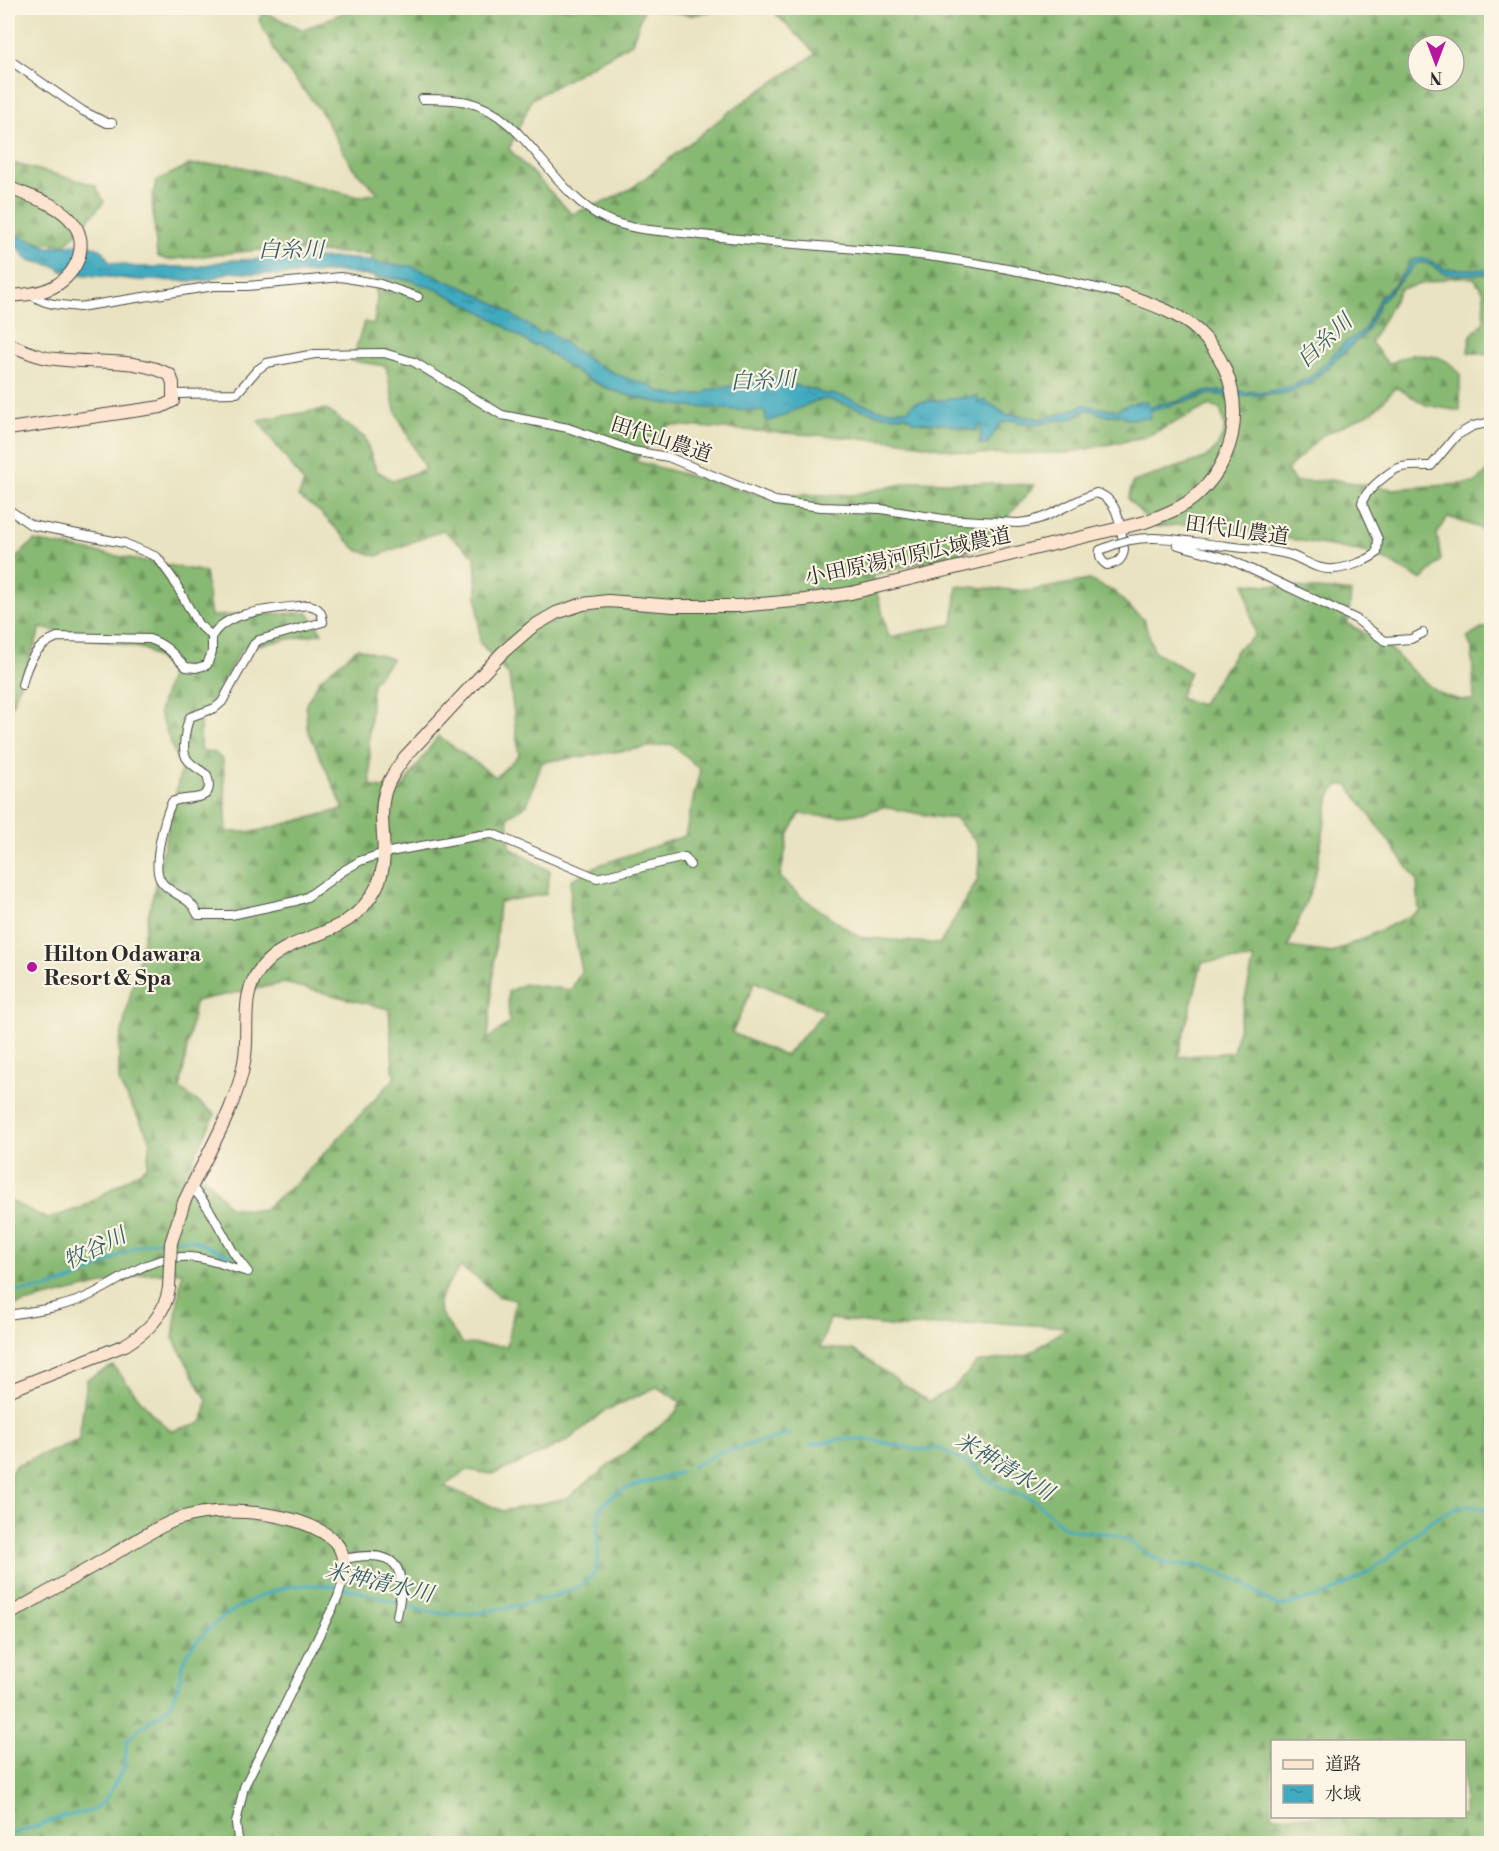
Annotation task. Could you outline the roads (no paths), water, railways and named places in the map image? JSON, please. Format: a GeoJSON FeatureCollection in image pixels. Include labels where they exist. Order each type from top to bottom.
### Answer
{"type":"FeatureCollection","features":[{"type":"Feature","properties":{"kind":"street"},"geometry":{"type":"LineString","coordinates":[[8,59],[83,111],[107,123],[112,123]]}},
{"type":"Feature","properties":{"kind":"street","name":"小田原湯河原広域農道"},"geometry":{"type":"LineString","coordinates":[[8,1391],[125,1345],[150,1328],[159,1317],[169,1288],[171,1243],[184,1202],[237,1092],[246,1053],[248,995],[260,969],[284,949],[343,924],[358,912],[377,885],[384,866],[382,814],[385,793],[393,774],[405,757],[502,653],[532,627],[556,613],[583,604],[608,601],[674,606],[738,606],[851,593],[1120,529],[1173,511],[1197,496],[1220,466],[1231,442],[1235,401],[1232,386],[1222,362],[1195,328],[1163,309],[1124,294],[990,265],[631,227],[604,218],[581,204],[521,137],[493,113],[467,102],[422,99]]}},
{"type":"Feature","properties":{"kind":"street"},"geometry":{"type":"LineString","coordinates":[[8,187],[49,203],[62,211],[71,220],[81,240],[77,263],[65,279],[52,288],[32,294],[8,296]]}},
{"type":"Feature","properties":{"kind":"street"},"geometry":{"type":"LineString","coordinates":[[32,294],[36,298],[79,307],[214,286],[248,286],[341,277],[380,284],[418,297]]}},
{"type":"Feature","properties":{"kind":"street"},"geometry":{"type":"LineString","coordinates":[[8,344],[34,355],[55,359],[105,361],[159,369],[170,375],[174,394],[173,400],[161,407],[8,429]]}},
{"type":"Feature","properties":{"kind":"street","name":"田代山農道"},"geometry":{"type":"LineString","coordinates":[[174,394],[237,393],[257,370],[267,363],[281,360],[315,354],[384,353],[414,362],[502,415],[568,428],[633,451],[668,457],[775,501],[821,507],[881,509],[943,519],[1018,523],[1044,518],[1096,493],[1105,495],[1110,499],[1120,529],[1124,555],[1120,561],[1107,565],[1102,562],[1100,550],[1104,547],[1116,544],[1130,540],[1144,538],[1290,555],[1326,569],[1335,569],[1371,557],[1377,553],[1378,538],[1362,503],[1368,491],[1400,467],[1431,466],[1456,436],[1473,426],[1491,422]]}},
{"type":"Feature","properties":{"kind":"street"},"geometry":{"type":"LineString","coordinates":[[8,509],[31,525],[124,543],[157,557],[173,579],[198,624],[212,636]]}},
{"type":"Feature","properties":{"kind":"street"},"geometry":{"type":"LineString","coordinates":[[1167,539],[1175,545],[1228,559],[1356,620],[1385,641],[1411,639],[1423,633]]}},
{"type":"Feature","properties":{"kind":"street"},"geometry":{"type":"LineString","coordinates":[[22,685],[26,668],[34,653],[45,642],[57,637],[149,639],[169,648],[186,667],[196,668],[207,665],[212,652],[212,636],[217,626],[237,616],[308,605],[315,606],[319,610],[323,622],[259,640],[254,644],[222,702],[215,708],[190,717],[183,753],[186,759],[207,775],[209,788],[198,799],[180,798],[172,802],[158,857],[157,872],[161,882],[191,902],[198,915],[231,915],[260,910],[307,897],[360,861],[384,853],[481,834],[493,834],[597,878],[685,857],[690,865]]}},
{"type":"Feature","properties":{"kind":"street"},"geometry":{"type":"LineString","coordinates":[[8,1315],[71,1304],[143,1265],[179,1257],[190,1257],[248,1272],[199,1194],[191,1187]]}},
{"type":"Feature","properties":{"kind":"street"},"geometry":{"type":"LineString","coordinates":[[8,1615],[179,1519],[205,1514],[243,1513],[272,1516],[307,1524],[332,1538],[339,1546],[344,1559],[343,1581],[338,1597],[244,1787],[236,1823],[238,1839]]}},
{"type":"Feature","properties":{"kind":"street"},"geometry":{"type":"LineString","coordinates":[[344,1559],[359,1555],[384,1557],[396,1564],[401,1586],[397,1614]]}},
{"type":"Feature","properties":{"kind":"water"},"geometry":{"type":"Polygon","coordinates":[[[8,232],[49,247],[85,243],[102,250],[109,262],[135,267],[197,267],[230,260],[338,258],[411,266],[496,304],[541,334],[547,331],[595,364],[628,379],[650,385],[658,391],[678,396],[703,394],[709,390],[759,382],[763,384],[764,378],[777,379],[820,393],[841,396],[880,410],[908,410],[914,403],[978,396],[978,403],[984,400],[1006,414],[1041,419],[1084,405],[1117,410],[1129,404],[1147,401],[1149,408],[1163,403],[1177,402],[1209,391],[1266,392],[1290,387],[1311,377],[1345,343],[1364,330],[1380,297],[1394,285],[1414,259],[1427,259],[1445,269],[1478,269],[1491,271],[1492,274],[1446,274],[1427,263],[1417,263],[1381,301],[1366,332],[1311,382],[1292,391],[1281,394],[1232,396],[1211,394],[1150,411],[1150,418],[1126,419],[1122,415],[1103,415],[1085,410],[1068,420],[1040,424],[1027,424],[1012,420],[1000,424],[987,444],[980,444],[981,427],[977,426],[977,431],[945,424],[914,422],[906,416],[881,415],[827,399],[815,401],[771,421],[766,421],[765,411],[668,404],[621,393],[578,373],[542,347],[536,344],[534,346],[484,313],[438,290],[409,280],[337,272],[279,275],[230,272],[199,281],[139,280],[78,274],[28,260],[13,241],[8,240],[8,232]]]}},
{"type":"Feature","properties":{"kind":"waterway","name":"牧谷川"},"geometry":{"type":"LineString","coordinates":[[176,1240],[190,1239],[231,1256]]}},
{"type":"Feature","properties":{"kind":"waterway","name":"牧谷川"},"geometry":{"type":"LineString","coordinates":[[8,1291],[34,1290],[68,1282],[88,1274],[131,1249],[155,1241],[170,1240]]}},
{"type":"Feature","properties":{"kind":"waterway","name":"米神清水川"},"geometry":{"type":"LineString","coordinates":[[692,1467],[718,1453],[791,1434]]}},
{"type":"Feature","properties":{"kind":"waterway","name":"米神清水川"},"geometry":{"type":"LineString","coordinates":[[810,1445],[842,1439],[871,1440],[919,1450],[939,1448],[976,1467],[984,1477],[999,1486],[1034,1500],[1064,1527],[1078,1531],[1113,1534],[1170,1565],[1199,1565],[1244,1583],[1272,1604],[1281,1606],[1328,1594],[1362,1576],[1387,1559],[1431,1521],[1447,1512],[1468,1505],[1492,1510]]}},
{"type":"Feature","properties":{"kind":"waterway","name":"米神清水川"},"geometry":{"type":"LineString","coordinates":[[8,1835],[64,1816],[89,1812],[103,1803],[124,1768],[127,1740],[169,1706],[177,1689],[185,1659],[192,1647],[229,1613],[250,1601],[289,1587],[325,1585],[366,1593],[424,1611],[466,1614],[502,1609],[553,1596],[581,1585],[595,1571],[598,1562],[597,1531],[602,1506],[619,1492],[681,1472]]}},
{"type":"Feature","properties":{"kind":"place","name":"Hilton Odawara Resort & Spa"},"geometry":{"type":"Point","coordinates":[32,967]}},
{"type":"Feature","properties":{"kind":"water label","name":"白糸川"},"geometry":{"type":"Point","coordinates":[291,250]}},
{"type":"Feature","properties":{"kind":"water label","name":"白糸川"},"geometry":{"type":"Point","coordinates":[1325,341]}},
{"type":"Feature","properties":{"kind":"water label","name":"白糸川"},"geometry":{"type":"Point","coordinates":[763,381]}}]}
